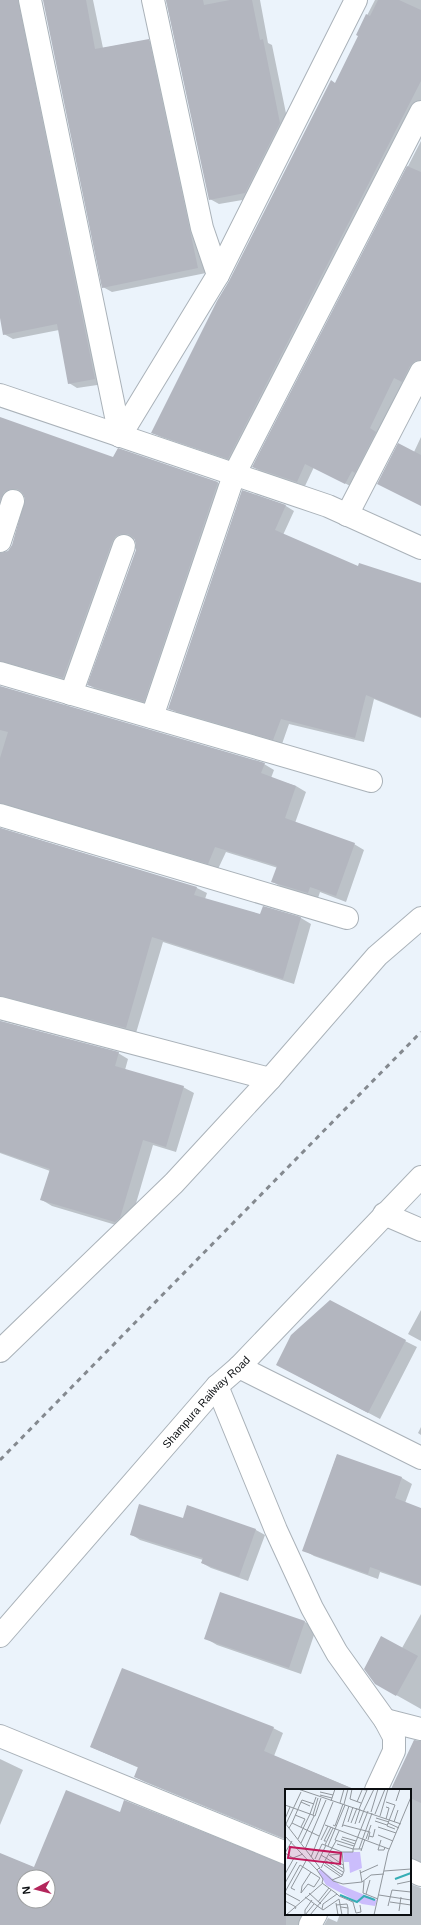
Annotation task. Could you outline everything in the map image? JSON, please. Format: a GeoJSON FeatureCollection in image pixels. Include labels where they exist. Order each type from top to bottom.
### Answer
{"type":"FeatureCollection","features":[{"type":"Feature","properties":{"kind":"street"},"geometry":{"type":"LineString","coordinates":[[30,0],[120,436]]}},
{"type":"Feature","properties":{"kind":"street"},"geometry":{"type":"LineString","coordinates":[[153,0],[202,228],[218,275]]}},
{"type":"Feature","properties":{"kind":"street"},"geometry":{"type":"LineString","coordinates":[[120,436],[218,275],[356,0]]}},
{"type":"Feature","properties":{"kind":"street"},"geometry":{"type":"LineString","coordinates":[[152,717],[234,474],[421,112]]}},
{"type":"Feature","properties":{"kind":"street"},"geometry":{"type":"LineString","coordinates":[[347,515],[421,372]]}},
{"type":"Feature","properties":{"kind":"street"},"geometry":{"type":"LineString","coordinates":[[0,395],[328,506],[421,548]]}},
{"type":"Feature","properties":{"kind":"street"},"geometry":{"type":"LineString","coordinates":[[0,541],[13,501]]}},
{"type":"Feature","properties":{"kind":"street"},"geometry":{"type":"LineString","coordinates":[[71,694],[124,546]]}},
{"type":"Feature","properties":{"kind":"street"},"geometry":{"type":"LineString","coordinates":[[0,673],[371,781]]}},
{"type":"Feature","properties":{"kind":"street"},"geometry":{"type":"LineString","coordinates":[[0,815],[347,918]]}},
{"type":"Feature","properties":{"kind":"street"},"geometry":{"type":"LineString","coordinates":[[0,1351],[174,1183],[270,1079],[377,956],[421,918]]}},
{"type":"Feature","properties":{"kind":"street"},"geometry":{"type":"LineString","coordinates":[[0,1008],[270,1079]]}},
{"type":"Feature","properties":{"kind":"street","name":"Shampura Railway Road"},"geometry":{"type":"LineString","coordinates":[[0,1636],[217,1386],[239,1367],[421,1177]]}},
{"type":"Feature","properties":{"kind":"street"},"geometry":{"type":"LineString","coordinates":[[384,1214],[421,1230]]}},
{"type":"Feature","properties":{"kind":"street"},"geometry":{"type":"LineString","coordinates":[[239,1367],[421,1458]]}},
{"type":"Feature","properties":{"kind":"street"},"geometry":{"type":"LineString","coordinates":[[217,1386],[276,1530],[312,1608],[337,1653],[385,1720],[394,1737],[394,1751],[376,1789]]}},
{"type":"Feature","properties":{"kind":"street"},"geometry":{"type":"LineString","coordinates":[[385,1720],[421,1729]]}},
{"type":"Feature","properties":{"kind":"street"},"geometry":{"type":"LineString","coordinates":[[0,1736],[285,1852]]}},
{"type":"Feature","properties":{"kind":"street"},"geometry":{"type":"LineString","coordinates":[[411,1870],[421,1875]]}},
{"type":"Feature","properties":{"kind":"street"},"geometry":{"type":"LineString","coordinates":[[310,1925],[315,1915]]}},
{"type":"Feature","properties":{"kind":"building"},"geometry":{"type":"Polygon","coordinates":[[[0,0],[18,0],[95,379],[68,384],[57,324],[3,335],[0,318],[0,0]]]}},
{"type":"Feature","properties":{"kind":"building"},"geometry":{"type":"Polygon","coordinates":[[[43,0],[86,0],[95,49],[149,39],[198,268],[102,288],[43,0]]]}},
{"type":"Feature","properties":{"kind":"building"},"geometry":{"type":"Polygon","coordinates":[[[166,0],[203,0],[204,5],[230,0],[252,0],[260,40],[263,39],[280,123],[245,193],[209,200],[166,0]]]}},
{"type":"Feature","properties":{"kind":"building"},"geometry":{"type":"Polygon","coordinates":[[[378,0],[399,0],[421,10],[421,81],[228,459],[151,433],[331,80],[335,83],[358,36],[356,35],[366,14],[370,16],[378,0]]]}},
{"type":"Feature","properties":{"kind":"building"},"geometry":{"type":"Polygon","coordinates":[[[407,166],[421,172],[421,360],[415,361],[410,366],[402,382],[394,378],[370,428],[376,432],[355,473],[352,471],[345,484],[305,464],[297,482],[252,467],[407,166]]]}},
{"type":"Feature","properties":{"kind":"building"},"geometry":{"type":"Polygon","coordinates":[[[0,417],[113,457],[118,448],[218,482],[144,702],[87,685],[136,550],[134,538],[128,534],[116,536],[112,542],[63,678],[0,661],[0,553],[8,551],[12,545],[25,499],[22,492],[17,489],[11,489],[4,492],[0,501],[0,417]]]}},
{"type":"Feature","properties":{"kind":"building"},"geometry":{"type":"Polygon","coordinates":[[[398,443],[421,455],[421,506],[377,484],[398,443]]]}},
{"type":"Feature","properties":{"kind":"building"},"geometry":{"type":"Polygon","coordinates":[[[242,490],[286,505],[275,530],[358,566],[359,563],[421,583],[421,717],[366,695],[355,738],[281,719],[273,740],[168,709],[242,490]]]}},
{"type":"Feature","properties":{"kind":"building"},"geometry":{"type":"Polygon","coordinates":[[[0,686],[265,763],[261,773],[296,786],[285,818],[355,843],[336,896],[310,887],[308,893],[271,882],[277,866],[215,847],[208,864],[0,803],[0,758],[8,732],[0,730],[0,686]]]}},
{"type":"Feature","properties":{"kind":"building"},"geometry":{"type":"Polygon","coordinates":[[[0,828],[197,887],[194,895],[260,914],[263,906],[301,917],[283,979],[152,937],[126,1028],[0,996],[0,828]]]}},
{"type":"Feature","properties":{"kind":"building"},"geometry":{"type":"Polygon","coordinates":[[[0,1021],[119,1052],[115,1066],[184,1086],[166,1147],[143,1140],[120,1218],[115,1222],[40,1200],[50,1169],[0,1152],[0,1021]]]}},
{"type":"Feature","properties":{"kind":"building"},"geometry":{"type":"Polygon","coordinates":[[[330,1300],[406,1340],[368,1413],[276,1365],[291,1335],[330,1300]]]}},
{"type":"Feature","properties":{"kind":"building"},"geometry":{"type":"Polygon","coordinates":[[[337,1454],[402,1477],[395,1498],[421,1508],[421,1585],[370,1567],[368,1574],[302,1551],[337,1454]]]}},
{"type":"Feature","properties":{"kind":"building"},"geometry":{"type":"Polygon","coordinates":[[[139,1504],[183,1518],[187,1505],[256,1529],[239,1577],[201,1563],[203,1558],[130,1535],[139,1504]]]}},
{"type":"Feature","properties":{"kind":"building"},"geometry":{"type":"Polygon","coordinates":[[[220,1592],[305,1621],[289,1668],[204,1639],[220,1592]]]}},
{"type":"Feature","properties":{"kind":"building"},"geometry":{"type":"Polygon","coordinates":[[[381,1636],[418,1656],[396,1696],[375,1684],[364,1669],[381,1636]]]}},
{"type":"Feature","properties":{"kind":"building"},"geometry":{"type":"Polygon","coordinates":[[[122,1668],[274,1727],[264,1751],[354,1789],[285,1789],[285,1839],[134,1777],[138,1767],[90,1747],[122,1668]]]}},
{"type":"Feature","properties":{"kind":"building"},"geometry":{"type":"Polygon","coordinates":[[[414,1740],[421,1741],[421,1803],[411,1798],[411,1789],[391,1789],[414,1740]]]}},
{"type":"Feature","properties":{"kind":"building"},"geometry":{"type":"Polygon","coordinates":[[[66,1790],[120,1812],[124,1800],[285,1865],[286,1925],[0,1925],[0,1853],[34,1867],[66,1790]]]}},
{"type":"Feature","properties":{"kind":"railway"},"geometry":{"type":"LineString","coordinates":[[0,1460],[421,1032]]}}]}
